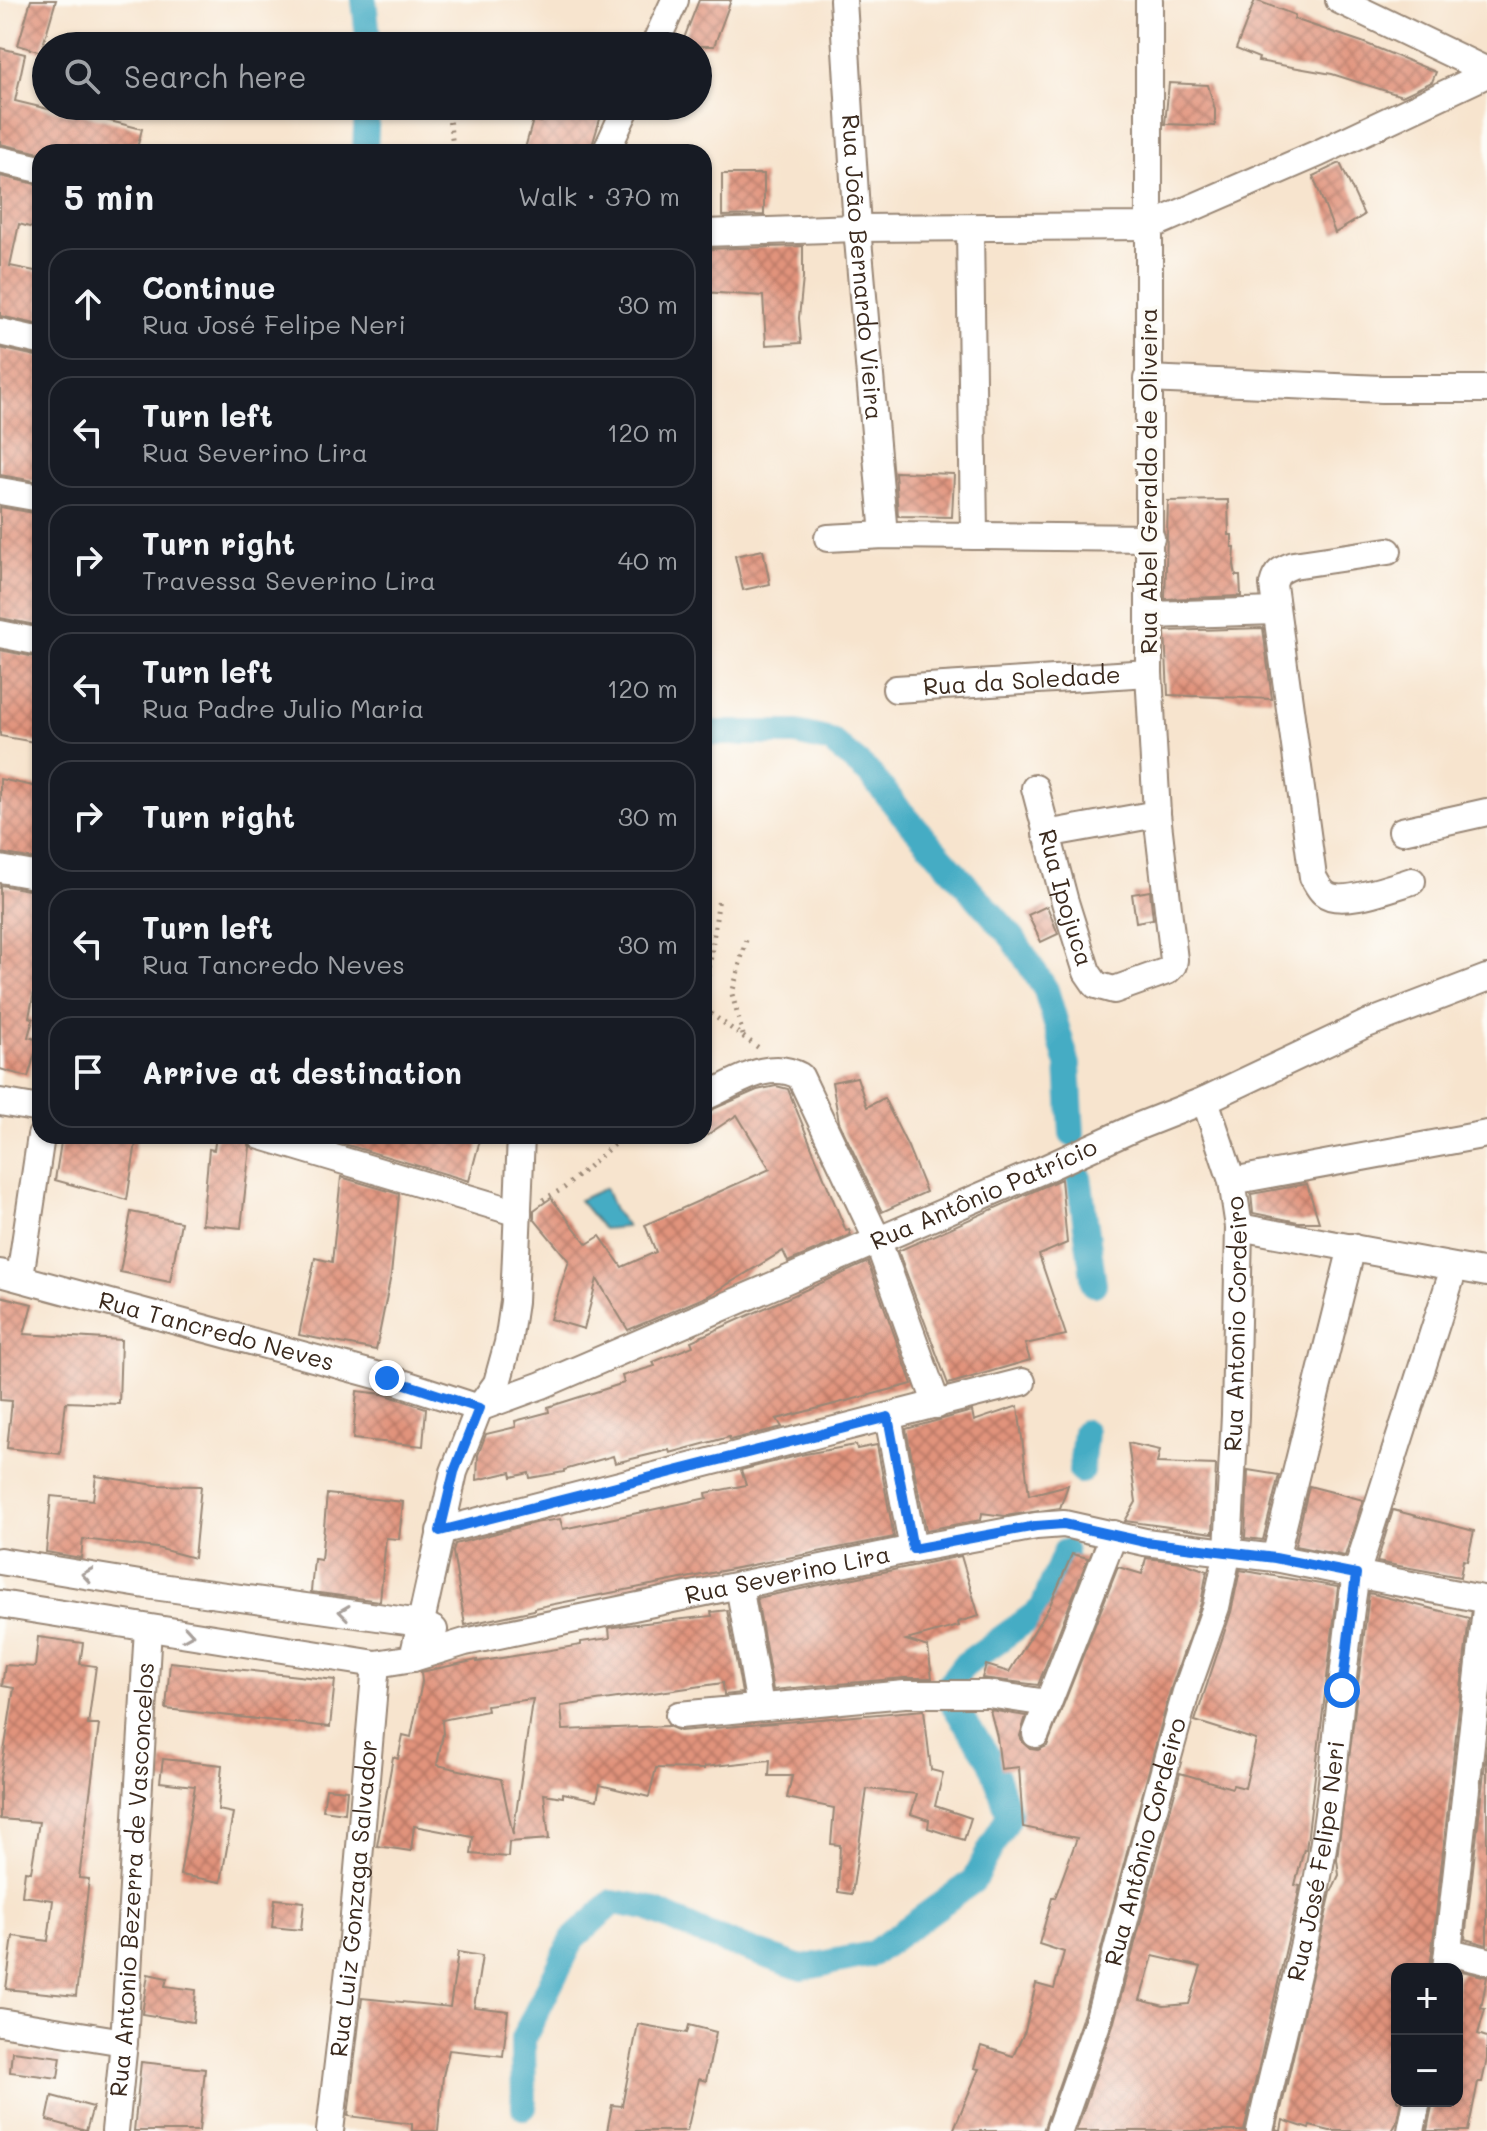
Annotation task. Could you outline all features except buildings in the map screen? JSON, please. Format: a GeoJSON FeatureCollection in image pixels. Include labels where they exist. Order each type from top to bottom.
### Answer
{"type":"FeatureCollection","features":[{"type":"Feature","properties":{"kind":"street"},"geometry":{"type":"LineString","coordinates":[[660,32],[675,0]]}},
{"type":"Feature","properties":{"kind":"street","name":"Rua João Bernardo Vieira"},"geometry":{"type":"LineString","coordinates":[[843,0],[857,228],[884,535]]}},
{"type":"Feature","properties":{"kind":"street","name":"Rua Abel Geraldo de Oliveira"},"geometry":{"type":"LineString","coordinates":[[1114,990],[1167,971],[1174,960],[1157,814],[1149,673],[1149,0]]}},
{"type":"Feature","properties":{"kind":"street"},"geometry":{"type":"LineString","coordinates":[[1339,0],[1487,73]]}},
{"type":"Feature","properties":{"kind":"street"},"geometry":{"type":"LineString","coordinates":[[712,233],[857,228],[1150,226],[1319,153],[1487,73]]}},
{"type":"Feature","properties":{"kind":"street"},"geometry":{"type":"LineString","coordinates":[[610,144],[621,120]]}},
{"type":"Feature","properties":{"kind":"street"},"geometry":{"type":"LineString","coordinates":[[0,160],[32,167]]}},
{"type":"Feature","properties":{"kind":"street"},"geometry":{"type":"LineString","coordinates":[[970,228],[974,536]]}},
{"type":"Feature","properties":{"kind":"street"},"geometry":{"type":"LineString","coordinates":[[0,332],[32,339]]}},
{"type":"Feature","properties":{"kind":"street"},"geometry":{"type":"LineString","coordinates":[[1147,379],[1382,389],[1487,389]]}},
{"type":"Feature","properties":{"kind":"street"},"geometry":{"type":"LineString","coordinates":[[0,491],[32,497]]}},
{"type":"Feature","properties":{"kind":"street"},"geometry":{"type":"LineString","coordinates":[[828,538],[884,535],[1151,538]]}},
{"type":"Feature","properties":{"kind":"street"},"geometry":{"type":"LineString","coordinates":[[1388,551],[1293,565],[1281,570],[1275,576],[1273,585],[1313,877],[1325,895],[1334,899],[1346,899],[1412,881]]}},
{"type":"Feature","properties":{"kind":"street"},"geometry":{"type":"LineString","coordinates":[[1151,615],[1276,611]]}},
{"type":"Feature","properties":{"kind":"street"},"geometry":{"type":"LineString","coordinates":[[0,634],[32,640]]}},
{"type":"Feature","properties":{"kind":"street","name":"Rua da Soledade"},"geometry":{"type":"LineString","coordinates":[[896,689],[1149,673]]}},
{"type":"Feature","properties":{"kind":"street","name":"Rua Ipojuca"},"geometry":{"type":"LineString","coordinates":[[1035,788],[1087,972],[1096,985],[1114,990]]}},
{"type":"Feature","properties":{"kind":"street"},"geometry":{"type":"LineString","coordinates":[[1402,831],[1487,812]]}},
{"type":"Feature","properties":{"kind":"street"},"geometry":{"type":"LineString","coordinates":[[1046,834],[1157,814]]}},
{"type":"Feature","properties":{"kind":"street"},"geometry":{"type":"LineString","coordinates":[[0,869],[32,875]]}},
{"type":"Feature","properties":{"kind":"street","name":"Rua Antônio Patrício"},"geometry":{"type":"LineString","coordinates":[[479,1408],[542,1385],[1205,1100],[1364,1025],[1487,978]]}},
{"type":"Feature","properties":{"kind":"street"},"geometry":{"type":"LineString","coordinates":[[712,1094],[766,1070],[778,1068],[800,1076],[877,1239],[937,1405]]}},
{"type":"Feature","properties":{"kind":"street","name":"Rua Antonio Cordeiro"},"geometry":{"type":"LineString","coordinates":[[1205,1100],[1232,1181],[1239,1227],[1228,1551]]}},
{"type":"Feature","properties":{"kind":"street"},"geometry":{"type":"LineString","coordinates":[[0,1102],[32,1108]]}},
{"type":"Feature","properties":{"kind":"street"},"geometry":{"type":"LineString","coordinates":[[1232,1181],[1487,1134]]}},
{"type":"Feature","properties":{"kind":"street"},"geometry":{"type":"LineString","coordinates":[[10,1275],[39,1144]]}},
{"type":"Feature","properties":{"kind":"street"},"geometry":{"type":"LineString","coordinates":[[288,1144],[518,1213]]}},
{"type":"Feature","properties":{"kind":"street"},"geometry":{"type":"LineString","coordinates":[[413,1658],[454,1472],[479,1408],[497,1383],[508,1343],[514,1302],[521,1144]]}},
{"type":"Feature","properties":{"kind":"street"},"geometry":{"type":"LineString","coordinates":[[1239,1227],[1487,1273]]}},
{"type":"Feature","properties":{"kind":"street"},"geometry":{"type":"LineString","coordinates":[[1275,1558],[1352,1247]]}},
{"type":"Feature","properties":{"kind":"street","name":"Rua José Felipe Neri"},"geometry":{"type":"LineString","coordinates":[[1260,2131],[1318,1876],[1333,1780],[1348,1624],[1356,1574],[1454,1268]]}},
{"type":"Feature","properties":{"kind":"street","name":"Rua Tancredo Neves"},"geometry":{"type":"LineString","coordinates":[[10,1275],[387,1378],[479,1408]]}},
{"type":"Feature","properties":{"kind":"street"},"geometry":{"type":"LineString","coordinates":[[440,1531],[1022,1382]]}},
{"type":"Feature","properties":{"kind":"street"},"geometry":{"type":"LineString","coordinates":[[888,1417],[913,1549]]}},
{"type":"Feature","properties":{"kind":"street","name":"Rua Severino Lira"},"geometry":{"type":"LineString","coordinates":[[0,1604],[376,1664],[413,1658],[465,1642],[913,1549],[1036,1526],[1064,1524],[1160,1544],[1275,1558],[1487,1600]]}},
{"type":"Feature","properties":{"kind":"street"},"geometry":{"type":"LineString","coordinates":[[1036,1734],[1114,1534]]}},
{"type":"Feature","properties":{"kind":"street","name":"Rua Antônio Cordeiro"},"geometry":{"type":"LineString","coordinates":[[1059,2131],[1099,2018],[1186,1692],[1216,1607],[1228,1551]]}},
{"type":"Feature","properties":{"kind":"street"},"geometry":{"type":"LineString","coordinates":[[0,1561],[146,1585],[421,1623],[465,1642]]}},
{"type":"Feature","properties":{"kind":"street"},"geometry":{"type":"LineString","coordinates":[[739,1585],[760,1706]]}},
{"type":"Feature","properties":{"kind":"street"},"geometry":{"type":"LineString","coordinates":[[1487,1600],[1448,1960],[1487,1961]]}},
{"type":"Feature","properties":{"kind":"street","name":"Rua Antonio Bezerra de Vasconcelos"},"geometry":{"type":"LineString","coordinates":[[115,2131],[124,2042],[148,1628]]}},
{"type":"Feature","properties":{"kind":"street","name":"Rua Luiz Gonzaga Salvador"},"geometry":{"type":"LineString","coordinates":[[330,2131],[350,1961],[376,1664]]}},
{"type":"Feature","properties":{"kind":"street"},"geometry":{"type":"LineString","coordinates":[[679,1715],[905,1694],[988,1694],[1047,1703]]}},
{"type":"Feature","properties":{"kind":"street"},"geometry":{"type":"LineString","coordinates":[[0,2022],[124,2042]]}},
{"type":"Feature","properties":{"kind":"street"},"geometry":{"type":"LineString","coordinates":[[1411,2131],[1416,2107]]}},
{"type":"Feature","properties":{"kind":"path"},"geometry":{"type":"LineString","coordinates":[[449,120],[453,144]]}},
{"type":"Feature","properties":{"kind":"path"},"geometry":{"type":"LineString","coordinates":[[712,949],[719,897]]}},
{"type":"Feature","properties":{"kind":"path"},"geometry":{"type":"LineString","coordinates":[[743,1036],[732,994],[746,940]]}},
{"type":"Feature","properties":{"kind":"path"},"geometry":{"type":"LineString","coordinates":[[712,1014],[789,1070]]}},
{"type":"Feature","properties":{"kind":"path"},"geometry":{"type":"LineString","coordinates":[[518,1213],[564,1188],[614,1144]]}},
{"type":"Feature","properties":{"kind":"water"},"geometry":{"type":"Polygon","coordinates":[[[605,1188],[614,1210],[627,1227],[603,1229],[579,1200],[605,1188]]]}},
{"type":"Feature","properties":{"kind":"waterway"},"geometry":{"type":"LineString","coordinates":[[364,0],[367,32]]}},
{"type":"Feature","properties":{"kind":"waterway"},"geometry":{"type":"LineString","coordinates":[[365,144],[366,120]]}},
{"type":"Feature","properties":{"kind":"waterway"},"geometry":{"type":"LineString","coordinates":[[712,733],[796,733],[831,741],[869,773],[1013,938],[1046,990],[1068,1065],[1072,1134]]}},
{"type":"Feature","properties":{"kind":"waterway"},"geometry":{"type":"LineString","coordinates":[[1079,1176],[1094,1284]]}},
{"type":"Feature","properties":{"kind":"waterway"},"geometry":{"type":"LineString","coordinates":[[1081,1471],[1085,1432]]}},
{"type":"Feature","properties":{"kind":"waterway"},"geometry":{"type":"LineString","coordinates":[[948,1686],[964,1665],[1042,1609],[1065,1552]]}},
{"type":"Feature","properties":{"kind":"waterway"},"geometry":{"type":"LineString","coordinates":[[524,2107],[523,2039],[573,1939],[613,1902],[647,1908],[707,1935],[802,1968],[872,1954],[973,1881],[1009,1815],[991,1761],[951,1701]]}},
{"type":"Feature","properties":{"kind":"route"},"geometry":{"type":"LineString","coordinates":[[387,1378],[479,1408],[447,1494],[440,1531],[888,1417],[913,1549],[1036,1526],[1064,1524],[1145,1542],[1275,1558],[1356,1574],[1342,1690]]}}]}
